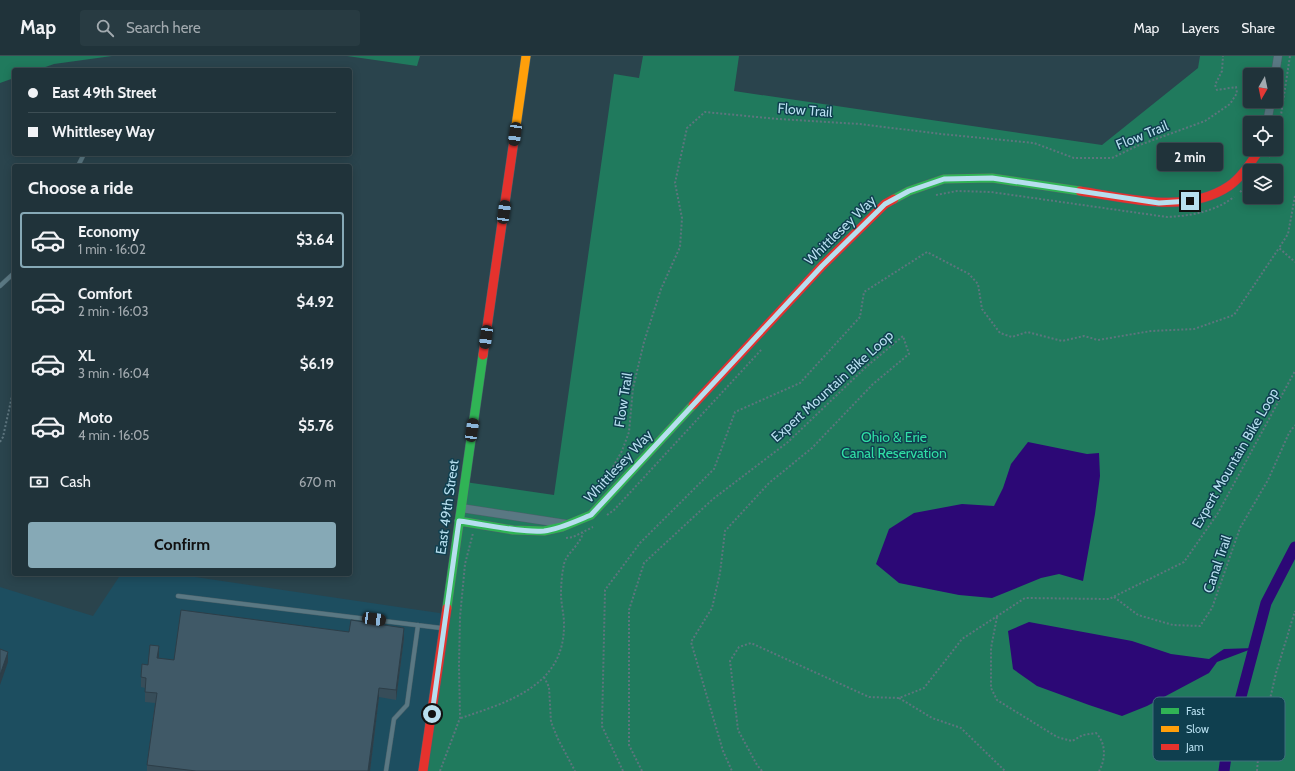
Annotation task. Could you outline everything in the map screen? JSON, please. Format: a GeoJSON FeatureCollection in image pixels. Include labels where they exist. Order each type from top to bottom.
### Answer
{"type":"FeatureCollection","features":[{"type":"Feature","properties":{"kind":"street","name":"East 49th Street"},"geometry":{"type":"LineString","coordinates":[[423,771],[526,56]]}},
{"type":"Feature","properties":{"kind":"street"},"geometry":{"type":"LineString","coordinates":[[1276,68],[1278,56]]}},
{"type":"Feature","properties":{"kind":"street","name":"Whittlesey Way"},"geometry":{"type":"LineString","coordinates":[[459,521],[526,531],[545,531],[567,525],[591,515],[817,272],[885,204],[909,191],[944,179],[992,178],[1159,203],[1190,201],[1201,199],[1229,186],[1247,169],[1255,156]]}},
{"type":"Feature","properties":{"kind":"street"},"geometry":{"type":"LineString","coordinates":[[461,508],[567,525]]}},
{"type":"Feature","properties":{"kind":"lane"},"geometry":{"type":"LineString","coordinates":[[0,286],[12,275]]}},
{"type":"Feature","properties":{"kind":"lane"},"geometry":{"type":"LineString","coordinates":[[178,596],[444,628]]}},
{"type":"Feature","properties":{"kind":"lane"},"geometry":{"type":"LineString","coordinates":[[386,771],[394,719],[407,705],[418,625]]}},
{"type":"Feature","properties":{"kind":"path","name":"Flow Trail"},"geometry":{"type":"LineString","coordinates":[[603,503],[601,488],[622,451],[629,432],[633,388],[644,342],[661,289],[680,247],[682,218],[675,183],[687,128],[705,112],[778,119],[860,124],[941,134],[1034,142],[1074,158],[1112,158],[1137,146],[1205,121],[1230,104],[1237,93],[1236,87],[1217,90],[1215,85],[1222,71],[1223,56]]}},
{"type":"Feature","properties":{"kind":"path"},"geometry":{"type":"LineString","coordinates":[[1282,116],[1290,56]]}},
{"type":"Feature","properties":{"kind":"path"},"geometry":{"type":"LineString","coordinates":[[933,195],[957,191],[991,192],[1166,216],[1187,216],[1218,206]]}},
{"type":"Feature","properties":{"kind":"path"},"geometry":{"type":"LineString","coordinates":[[1295,196],[1288,234],[1279,248],[1295,262]]}},
{"type":"Feature","properties":{"kind":"path","name":"Expert Mountain Bike Loop"},"geometry":{"type":"LineString","coordinates":[[623,771],[602,726],[605,590],[640,543],[714,469],[735,412],[800,383],[860,317],[864,292],[927,252],[969,274],[978,284],[982,309],[1000,333],[1012,337],[1027,332],[1062,341],[1084,336],[1098,340],[1151,330],[1194,329],[1234,315],[1279,248]]}},
{"type":"Feature","properties":{"kind":"path","name":"Expert Mountain Bike Loop"},"geometry":{"type":"LineString","coordinates":[[642,771],[629,745],[629,610],[644,563],[713,499],[788,442],[866,368],[903,336],[909,354],[873,384],[812,448],[769,482],[725,530],[720,573],[712,608],[691,642],[723,751],[732,771]]}},
{"type":"Feature","properties":{"kind":"path"},"geometry":{"type":"LineString","coordinates":[[602,519],[614,510],[766,345]]}},
{"type":"Feature","properties":{"kind":"path","name":"Expert Mountain Bike Loop"},"geometry":{"type":"LineString","coordinates":[[762,771],[757,765],[738,730],[730,661],[739,647],[751,643],[869,697],[899,698],[924,688],[962,639],[1025,598],[1109,599],[1184,562],[1218,513],[1295,371]]}},
{"type":"Feature","properties":{"kind":"path"},"geometry":{"type":"LineString","coordinates":[[0,442],[3,437],[12,396]]}},
{"type":"Feature","properties":{"kind":"path","name":"Canal Trail"},"geometry":{"type":"LineString","coordinates":[[1113,597],[1138,615],[1173,625],[1200,626],[1212,608],[1240,528],[1268,480],[1289,433],[1295,426]]}},
{"type":"Feature","properties":{"kind":"path"},"geometry":{"type":"LineString","coordinates":[[561,538],[574,537],[596,524]]}},
{"type":"Feature","properties":{"kind":"path"},"geometry":{"type":"LineString","coordinates":[[440,771],[460,718],[460,617],[465,564],[473,531]]}},
{"type":"Feature","properties":{"kind":"path"},"geometry":{"type":"LineString","coordinates":[[460,718],[508,702],[525,693],[548,673],[558,657],[563,643],[564,624],[561,594],[564,562],[579,542],[583,532]]}},
{"type":"Feature","properties":{"kind":"path"},"geometry":{"type":"LineString","coordinates":[[1270,697],[1276,673],[1295,611]]}},
{"type":"Feature","properties":{"kind":"path"},"geometry":{"type":"LineString","coordinates":[[998,616],[991,648],[991,688],[998,700],[1057,737],[1072,741],[1083,734],[1096,733],[1102,738],[1105,753],[1100,771]]}},
{"type":"Feature","properties":{"kind":"path"},"geometry":{"type":"LineString","coordinates":[[544,676],[549,687],[551,722],[575,771]]}},
{"type":"Feature","properties":{"kind":"path"},"geometry":{"type":"LineString","coordinates":[[899,698],[932,718],[961,728],[1005,771]]}},
{"type":"Feature","properties":{"kind":"path"},"geometry":{"type":"LineString","coordinates":[[1257,771],[1258,761]]}},
{"type":"Feature","properties":{"kind":"shaded area"},"geometry":{"type":"Polygon","coordinates":[[[1028,442],[1087,454],[1099,453],[1100,476],[1083,581],[1059,574],[1041,578],[992,598],[959,595],[899,583],[876,564],[889,529],[914,513],[962,504],[994,506],[1003,488],[1011,464],[1028,442]]]}},
{"type":"Feature","properties":{"kind":"shaded area"},"geometry":{"type":"Polygon","coordinates":[[[120,576],[189,576],[446,614],[423,771],[0,771],[0,587],[93,616],[120,576]]]}},
{"type":"Feature","properties":{"kind":"shaded area"},"geometry":{"type":"Polygon","coordinates":[[[1029,622],[1132,641],[1171,654],[1209,659],[1224,649],[1254,648],[1217,662],[1209,673],[1164,697],[1153,697],[1153,703],[1122,716],[1037,686],[1013,669],[1008,631],[1029,622]]]}},
{"type":"Feature","properties":{"kind":"green space"},"geometry":{"type":"Polygon","coordinates":[[[0,56],[112,56],[54,64],[43,68],[12,68],[12,79],[0,83],[0,56]]]}},
{"type":"Feature","properties":{"kind":"green space"},"geometry":{"type":"Polygon","coordinates":[[[347,56],[420,56],[417,66],[347,56]]]}},
{"type":"Feature","properties":{"kind":"green space","name":"Ohio & Erie Canal Reservation"},"geometry":{"type":"Polygon","coordinates":[[[643,56],[739,56],[734,91],[1102,145],[1198,68],[1200,56],[1295,56],[1295,771],[424,771],[465,482],[554,495],[614,74],[639,78],[643,56]]]}},
{"type":"Feature","properties":{"kind":"building"},"geometry":{"type":"Polygon","coordinates":[[[181,610],[349,632],[351,620],[404,628],[396,690],[379,688],[368,771],[196,771],[147,765],[157,693],[145,692],[146,678],[141,677],[142,664],[148,665],[150,645],[159,646],[157,658],[174,660],[181,610]]]}},
{"type":"Feature","properties":{"kind":"building"},"geometry":{"type":"Polygon","coordinates":[[[0,649],[8,652],[0,675],[0,649]]]}},
{"type":"Feature","properties":{"kind":"waterway"},"geometry":{"type":"LineString","coordinates":[[1241,697],[1266,603],[1295,547]]}},
{"type":"Feature","properties":{"kind":"waterway"},"geometry":{"type":"LineString","coordinates":[[1224,771],[1225,761]]}},
{"type":"Feature","properties":{"kind":"traffic: fast"},"geometry":{"type":"LineString","coordinates":[[894,199],[909,191],[944,179],[992,178],[1080,191]]}},
{"type":"Feature","properties":{"kind":"traffic: fast"},"geometry":{"type":"LineString","coordinates":[[447,608],[483,355]]}},
{"type":"Feature","properties":{"kind":"traffic: fast"},"geometry":{"type":"LineString","coordinates":[[459,521],[513,530],[544,531],[562,527],[591,515],[693,405]]}},
{"type":"Feature","properties":{"kind":"traffic: slow"},"geometry":{"type":"LineString","coordinates":[[515,133],[526,56]]}},
{"type":"Feature","properties":{"kind":"traffic: jam"},"geometry":{"type":"LineString","coordinates":[[483,355],[515,133]]}},
{"type":"Feature","properties":{"kind":"traffic: jam"},"geometry":{"type":"LineString","coordinates":[[1080,191],[1156,202],[1194,200],[1212,195],[1229,186],[1246,169],[1255,156]]}},
{"type":"Feature","properties":{"kind":"traffic: jam"},"geometry":{"type":"LineString","coordinates":[[693,405],[822,266],[885,204],[894,199]]}},
{"type":"Feature","properties":{"kind":"traffic: jam"},"geometry":{"type":"LineString","coordinates":[[423,771],[447,608]]}},
{"type":"Feature","properties":{"kind":"route"},"geometry":{"type":"LineString","coordinates":[[432,714],[459,521],[526,531],[545,531],[567,525],[591,515],[822,266],[885,204],[909,191],[944,179],[992,178],[1159,203],[1190,201]]}}]}
